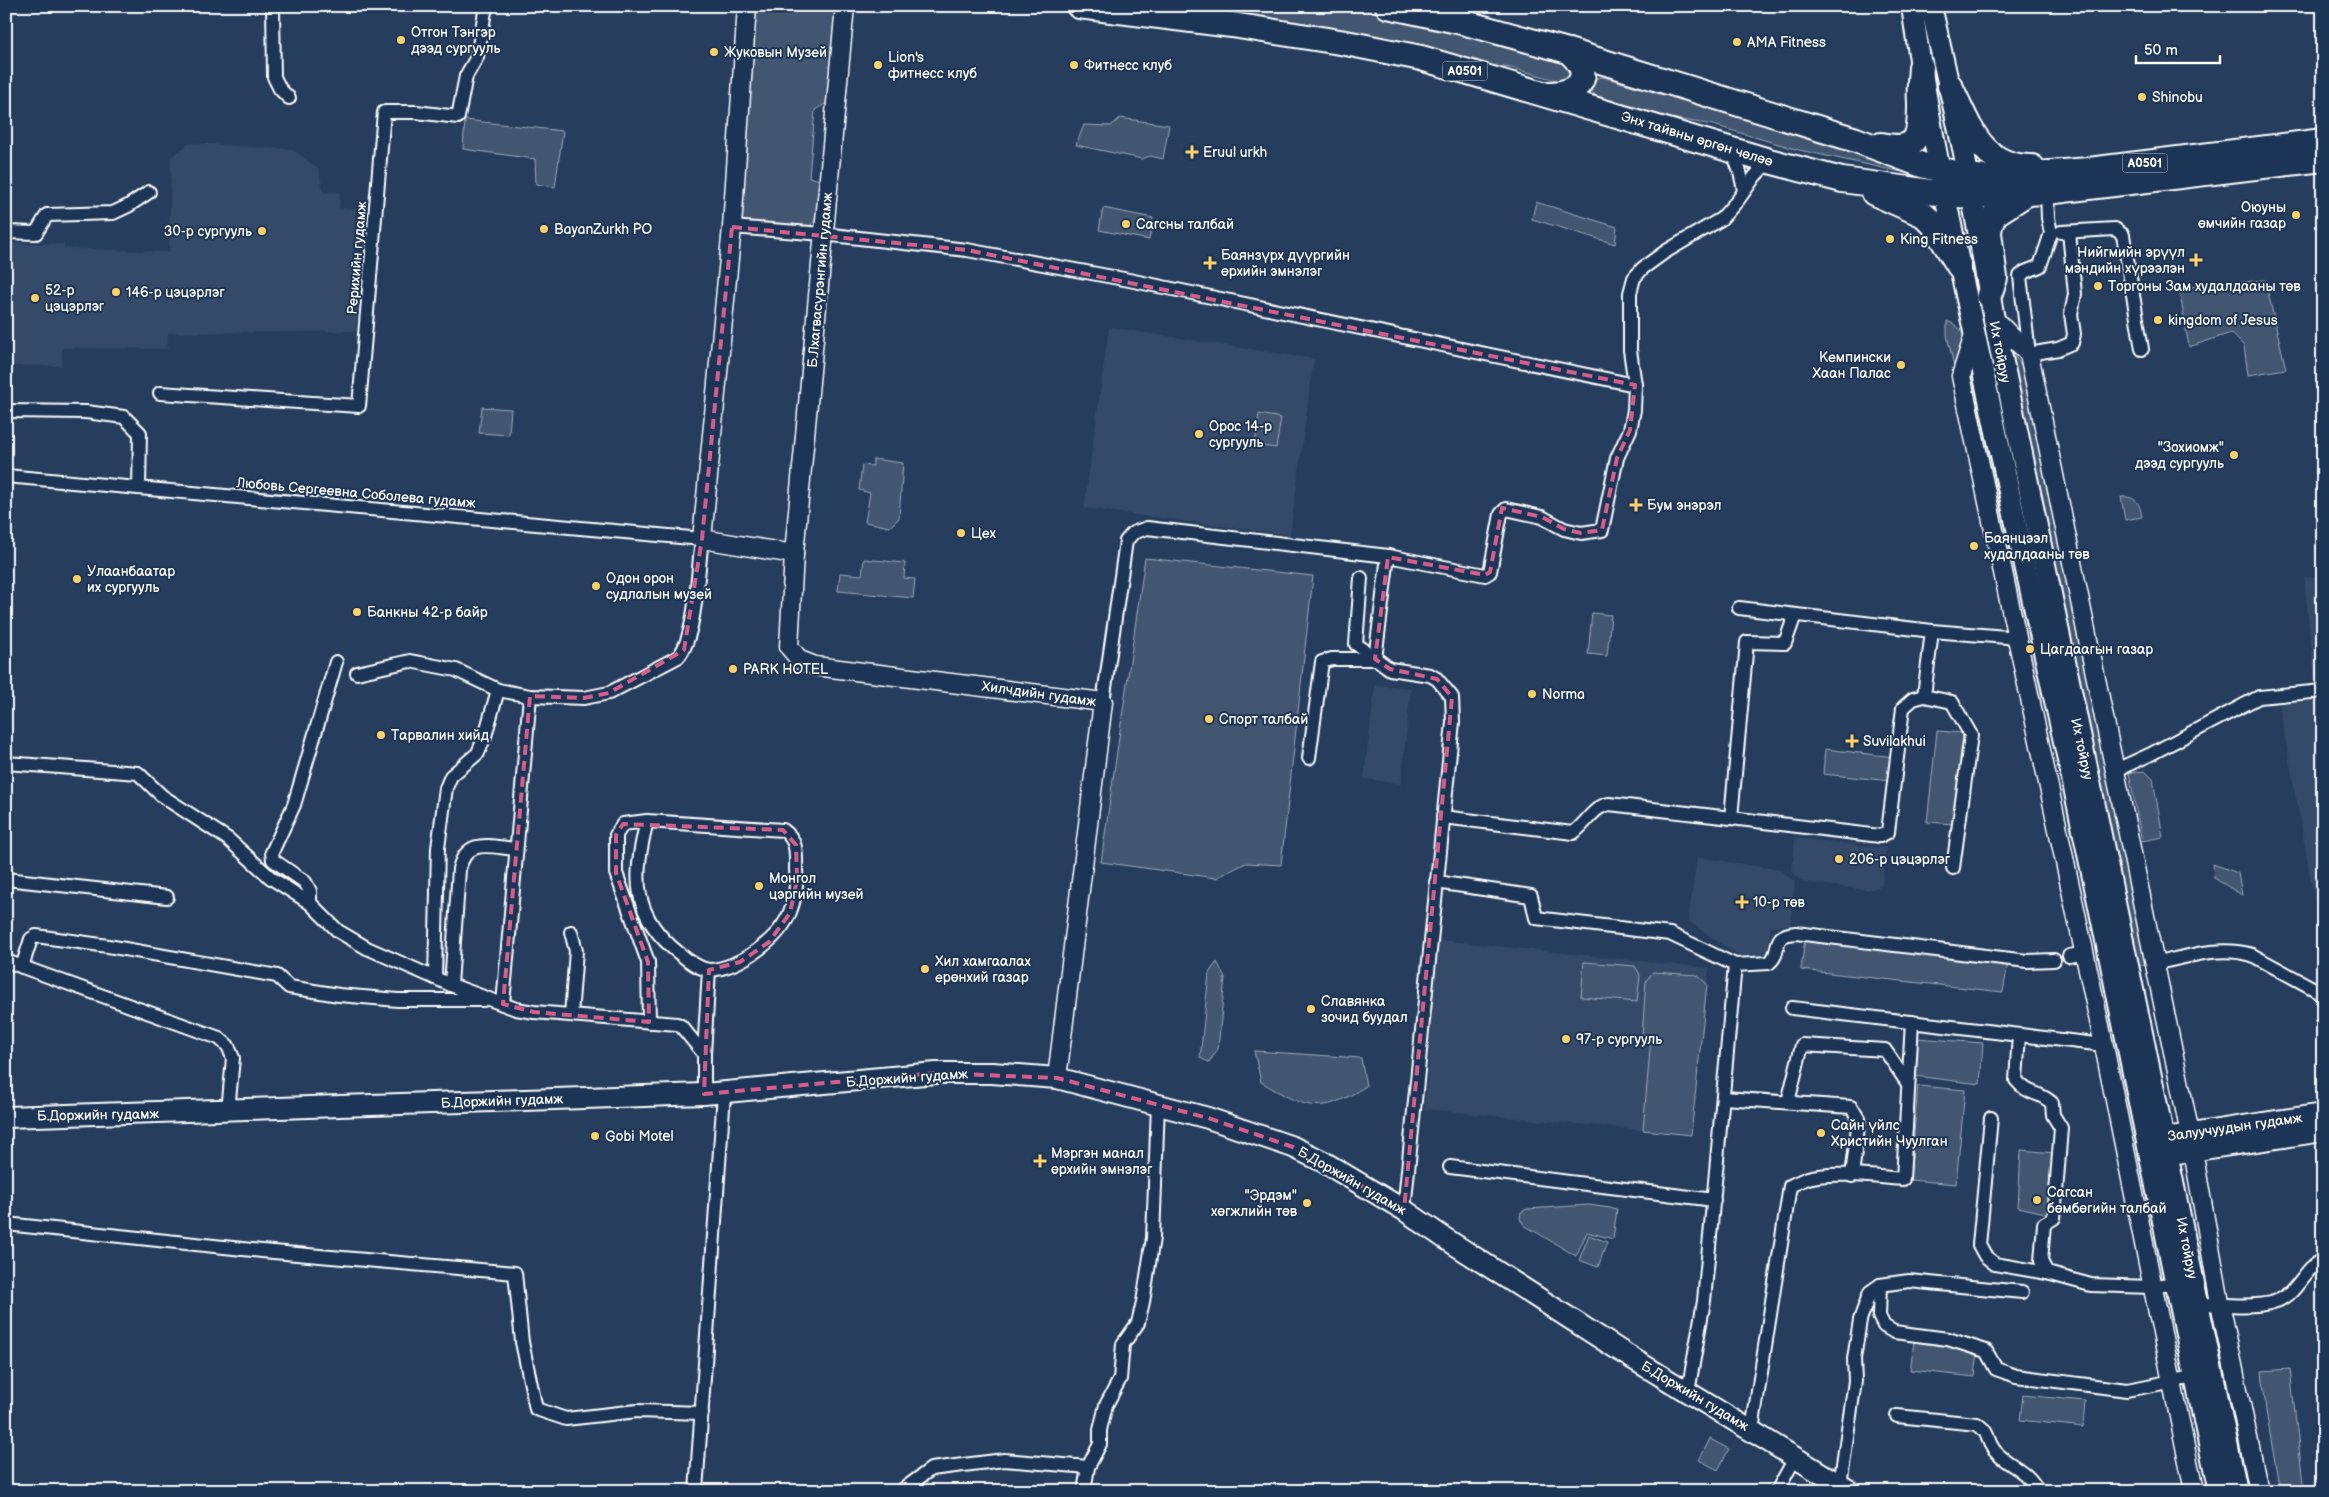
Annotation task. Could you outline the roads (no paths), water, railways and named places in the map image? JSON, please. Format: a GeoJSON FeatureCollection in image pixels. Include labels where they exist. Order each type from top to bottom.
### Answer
{"type":"FeatureCollection","features":[{"type":"Feature","properties":{"kind":"highway","name":"Энх тайвны өргөн чөлөө"},"geometry":{"type":"LineString","coordinates":[[1079,6],[1346,43],[1421,58],[1769,161],[1842,180],[1945,194],[1985,178],[2089,170],[2323,141]]}},
{"type":"Feature","properties":{"kind":"highway","name":"Энх тайвны өргөн чөлөө"},"geometry":{"type":"LineString","coordinates":[[1388,6],[1423,10],[1568,51],[1856,140],[1922,166],[1941,170],[1969,186],[2037,193],[2323,159]]}},
{"type":"Feature","properties":{"kind":"highway"},"geometry":{"type":"LineString","coordinates":[[1543,94],[1564,94],[1580,84],[1583,76],[1582,68],[1568,51]]}},
{"type":"Feature","properties":{"kind":"highway"},"geometry":{"type":"LineString","coordinates":[[1856,140],[1894,148],[1908,144],[1916,139],[1921,127],[1921,67]]}},
{"type":"Feature","properties":{"kind":"highway"},"geometry":{"type":"LineString","coordinates":[[1602,111],[1588,96],[1588,82],[1598,72],[1620,68]]}},
{"type":"Feature","properties":{"kind":"highway"},"geometry":{"type":"LineString","coordinates":[[1950,86],[1971,131],[1983,148],[1992,156],[2026,167],[2060,166],[2089,170]]}},
{"type":"Feature","properties":{"kind":"highway"},"geometry":{"type":"LineString","coordinates":[[1842,180],[1924,215],[1933,224],[1960,266]]}},
{"type":"Feature","properties":{"kind":"highway"},"geometry":{"type":"LineString","coordinates":[[1989,295],[1996,278],[1989,233],[1995,214],[2012,201],[2037,193]]}},
{"type":"Feature","properties":{"kind":"main road"},"geometry":{"type":"LineString","coordinates":[[1912,6],[1921,67]]}},
{"type":"Feature","properties":{"kind":"main road","name":"Их тойруу"},"geometry":{"type":"LineString","coordinates":[[1931,6],[1950,86],[1989,295],[2158,1147],[2174,1283],[2218,1491]]}},
{"type":"Feature","properties":{"kind":"main road","name":"Их тойруу"},"geometry":{"type":"LineString","coordinates":[[1921,67],[1974,335],[2079,813],[2158,1147],[2198,1304],[2237,1491]]}},
{"type":"Feature","properties":{"kind":"main road","name":"Б.Доржийн гудамж"},"geometry":{"type":"LineString","coordinates":[[6,1117],[714,1094],[936,1073],[1057,1078],[1208,1118],[1293,1147],[1322,1161],[1404,1210],[1443,1237],[1688,1392],[1845,1488]]}},
{"type":"Feature","properties":{"kind":"main road","name":"Залуучуудын гудамж"},"geometry":{"type":"LineString","coordinates":[[2158,1147],[2191,1142],[2323,1114]]}},
{"type":"Feature","properties":{"kind":"main road","name":"Залуучуудын гудамж"},"geometry":{"type":"LineString","coordinates":[[2191,1142],[2323,1130]]}},
{"type":"Feature","properties":{"kind":"street"},"geometry":{"type":"LineString","coordinates":[[273,6],[274,77],[280,89],[289,98]]}},
{"type":"Feature","properties":{"kind":"street","name":"Рерихийн гудамж"},"geometry":{"type":"LineString","coordinates":[[160,393],[359,406],[384,112],[416,112],[458,117],[466,76],[477,57],[486,6]]}},
{"type":"Feature","properties":{"kind":"street"},"geometry":{"type":"LineString","coordinates":[[358,673],[410,661],[456,670],[498,690],[530,696],[598,696],[609,693],[678,657],[684,650],[692,620],[702,539],[732,226],[747,6]]}},
{"type":"Feature","properties":{"kind":"street","name":"Б.Лхагвасүрэнгийн гудамж"},"geometry":{"type":"LineString","coordinates":[[794,554],[805,458],[823,234],[845,6]]}},
{"type":"Feature","properties":{"kind":"street"},"geometry":{"type":"LineString","coordinates":[[1732,150],[1744,190]]}},
{"type":"Feature","properties":{"kind":"street"},"geometry":{"type":"LineString","coordinates":[[1102,702],[1126,541],[1133,533],[1148,528],[1388,556],[1485,575],[1490,572],[1501,514],[1506,509],[1542,517],[1564,529],[1581,533],[1602,530],[1617,458],[1630,430],[1634,410],[1634,385],[1630,350],[1630,293],[1634,278],[1665,252],[1721,219],[1769,161]]}},
{"type":"Feature","properties":{"kind":"street"},"geometry":{"type":"LineString","coordinates":[[6,232],[36,233],[47,215],[113,213],[128,206],[149,192]]}},
{"type":"Feature","properties":{"kind":"street"},"geometry":{"type":"LineString","coordinates":[[2037,193],[2048,218],[2052,233],[2040,266],[2020,276],[2029,354],[2191,1142],[2220,1304],[2259,1491]]}},
{"type":"Feature","properties":{"kind":"street"},"geometry":{"type":"LineString","coordinates":[[732,226],[967,250],[1129,280],[1634,385]]}},
{"type":"Feature","properties":{"kind":"street"},"geometry":{"type":"LineString","coordinates":[[2052,233],[2115,228],[2123,235],[2142,349]]}},
{"type":"Feature","properties":{"kind":"street"},"geometry":{"type":"LineString","coordinates":[[2029,354],[2058,349],[2072,343],[2074,334],[2071,314],[2075,294],[2069,232]]}},
{"type":"Feature","properties":{"kind":"street"},"geometry":{"type":"LineString","coordinates":[[1994,319],[2029,354]]}},
{"type":"Feature","properties":{"kind":"street"},"geometry":{"type":"LineString","coordinates":[[1974,335],[1961,376],[2019,638],[2077,955],[2104,1045],[2194,1491]]}},
{"type":"Feature","properties":{"kind":"street"},"geometry":{"type":"LineString","coordinates":[[6,411],[86,412],[124,418],[140,433],[139,488]]}},
{"type":"Feature","properties":{"kind":"street","name":"Любовь Сергеевна Соболева гудамж"},"geometry":{"type":"LineString","coordinates":[[6,476],[702,539]]}},
{"type":"Feature","properties":{"kind":"street"},"geometry":{"type":"LineString","coordinates":[[702,539],[794,554]]}},
{"type":"Feature","properties":{"kind":"street","name":"Хилчдийн гудамж"},"geometry":{"type":"LineString","coordinates":[[794,554],[790,647],[800,660],[815,666],[1102,702],[1057,1078]]}},
{"type":"Feature","properties":{"kind":"street"},"geometry":{"type":"LineString","coordinates":[[1375,659],[1388,556]]}},
{"type":"Feature","properties":{"kind":"street"},"geometry":{"type":"LineString","coordinates":[[1360,578],[1356,644],[1390,668],[1430,675],[1437,679],[1452,697],[1452,722],[1404,1210]]}},
{"type":"Feature","properties":{"kind":"street"},"geometry":{"type":"LineString","coordinates":[[1740,608],[1932,631],[2019,638]]}},
{"type":"Feature","properties":{"kind":"street"},"geometry":{"type":"LineString","coordinates":[[1731,818],[1747,642],[1785,643],[1795,615]]}},
{"type":"Feature","properties":{"kind":"street"},"geometry":{"type":"LineString","coordinates":[[1924,696],[1932,631]]}},
{"type":"Feature","properties":{"kind":"street"},"geometry":{"type":"LineString","coordinates":[[1309,758],[1322,662],[1375,659]]}},
{"type":"Feature","properties":{"kind":"street"},"geometry":{"type":"LineString","coordinates":[[310,903],[310,891],[305,882],[273,860],[272,852],[294,805],[336,662]]}},
{"type":"Feature","properties":{"kind":"street"},"geometry":{"type":"LineString","coordinates":[[435,978],[438,848],[446,788],[451,776],[478,753],[485,736],[498,690]]}},
{"type":"Feature","properties":{"kind":"street"},"geometry":{"type":"LineString","coordinates":[[2114,770],[2149,755],[2259,697],[2323,691]]}},
{"type":"Feature","properties":{"kind":"street"},"geometry":{"type":"LineString","coordinates":[[497,1002],[516,849],[530,696]]}},
{"type":"Feature","properties":{"kind":"street"},"geometry":{"type":"LineString","coordinates":[[1443,817],[1573,833],[1582,827],[1598,808],[1608,804],[1880,836],[1888,832],[1903,708],[1913,699],[1924,696],[1952,702],[1971,735],[1953,868]]}},
{"type":"Feature","properties":{"kind":"street"},"geometry":{"type":"LineString","coordinates":[[6,763],[128,770],[138,773],[170,802],[228,839],[271,878],[310,903],[338,930],[367,948],[451,985],[497,1002],[534,1012],[681,1026],[704,1054]]}},
{"type":"Feature","properties":{"kind":"street"},"geometry":{"type":"LineString","coordinates":[[647,821],[639,852],[638,890],[650,925],[671,947],[687,960],[709,970],[740,962],[769,942],[790,913],[797,880],[796,845],[791,836],[783,830],[647,821],[623,824],[616,835],[616,873],[648,962],[649,1022]]}},
{"type":"Feature","properties":{"kind":"street"},"geometry":{"type":"LineString","coordinates":[[451,985],[459,869],[463,855],[471,848],[480,846],[516,849]]}},
{"type":"Feature","properties":{"kind":"street"},"geometry":{"type":"LineString","coordinates":[[6,880],[167,896]]}},
{"type":"Feature","properties":{"kind":"street"},"geometry":{"type":"LineString","coordinates":[[1436,882],[1531,896],[1536,918],[1670,934],[1735,965],[1769,963],[1781,937],[1796,932],[2027,961],[2054,960]]}},
{"type":"Feature","properties":{"kind":"street"},"geometry":{"type":"LineString","coordinates":[[570,932],[576,951],[571,1015]]}},
{"type":"Feature","properties":{"kind":"street"},"geometry":{"type":"LineString","coordinates":[[22,967],[31,939],[36,936],[108,946],[277,976],[289,987],[339,995],[398,1000],[497,1002]]}},
{"type":"Feature","properties":{"kind":"street"},"geometry":{"type":"LineString","coordinates":[[2154,964],[2224,950],[2240,952],[2252,955],[2318,990],[2323,997]]}},
{"type":"Feature","properties":{"kind":"street"},"geometry":{"type":"LineString","coordinates":[[6,961],[219,1038],[228,1046],[233,1058],[228,1111]]}},
{"type":"Feature","properties":{"kind":"street"},"geometry":{"type":"LineString","coordinates":[[1688,1392],[1704,1301],[1735,965]]}},
{"type":"Feature","properties":{"kind":"street"},"geometry":{"type":"LineString","coordinates":[[696,1491],[702,1413],[714,1094],[704,1054],[709,970]]}},
{"type":"Feature","properties":{"kind":"street"},"geometry":{"type":"LineString","coordinates":[[1792,1008],[2104,1045]]}},
{"type":"Feature","properties":{"kind":"street"},"geometry":{"type":"LineString","coordinates":[[1752,1430],[1790,1186],[1809,1178],[1852,1176],[1903,1179],[1912,1022]]}},
{"type":"Feature","properties":{"kind":"street"},"geometry":{"type":"LineString","coordinates":[[2019,1035],[2016,1080],[2024,1090],[2045,1096],[2052,1103],[2053,1115],[2061,1128],[2054,1218],[2044,1224],[2041,1261],[2047,1274]]}},
{"type":"Feature","properties":{"kind":"street"},"geometry":{"type":"LineString","coordinates":[[1788,1102],[1802,1045],[1885,1050],[1908,1084]]}},
{"type":"Feature","properties":{"kind":"street"},"geometry":{"type":"LineString","coordinates":[[1724,1098],[1850,1107],[1860,1118],[1852,1176]]}},
{"type":"Feature","properties":{"kind":"street"},"geometry":{"type":"LineString","coordinates":[[1084,1491],[1088,1467],[1100,1444],[1100,1430],[1106,1406],[1120,1380],[1123,1344],[1138,1323],[1143,1302],[1153,1238],[1158,1104]]}},
{"type":"Feature","properties":{"kind":"street"},"geometry":{"type":"LineString","coordinates":[[1991,1118],[1979,1244],[1985,1256],[1995,1264],[2091,1285],[2152,1288],[2174,1283]]}},
{"type":"Feature","properties":{"kind":"street"},"geometry":{"type":"LineString","coordinates":[[1450,1167],[1714,1200]]}},
{"type":"Feature","properties":{"kind":"street"},"geometry":{"type":"LineString","coordinates":[[6,1224],[262,1251],[515,1273],[522,1342],[536,1409],[566,1419],[637,1411],[702,1413]]}},
{"type":"Feature","properties":{"kind":"street"},"geometry":{"type":"LineString","coordinates":[[2198,1304],[2254,1306],[2275,1302],[2290,1294],[2311,1266],[2323,1259]]}},
{"type":"Feature","properties":{"kind":"street"},"geometry":{"type":"LineString","coordinates":[[1845,1488],[1855,1381],[1854,1358],[1860,1320],[1870,1292],[1880,1285],[1909,1281],[2022,1292]]}},
{"type":"Feature","properties":{"kind":"street"},"geometry":{"type":"LineString","coordinates":[[1880,1285],[1879,1316],[1884,1326],[1894,1332],[1948,1339],[1986,1351],[1996,1369],[2016,1376],[2127,1390],[2194,1377]]}},
{"type":"Feature","properties":{"kind":"street"},"geometry":{"type":"LineString","coordinates":[[1896,1416],[1977,1424],[1986,1431],[1995,1451],[2031,1478],[2038,1491]]}},
{"type":"Feature","properties":{"kind":"street"},"geometry":{"type":"LineString","coordinates":[[1777,1491],[1795,1458]]}},
{"type":"Feature","properties":{"kind":"street"},"geometry":{"type":"LineString","coordinates":[[901,1491],[931,1469],[1004,1460],[1088,1467]]}},
{"type":"Feature","properties":{"kind":"place","name":"Отгон Тэнгэр дээд сургууль"},"geometry":{"type":"Point","coordinates":[401,40]}},
{"type":"Feature","properties":{"kind":"place","name":"AMA Fitness"},"geometry":{"type":"Point","coordinates":[1737,42]}},
{"type":"Feature","properties":{"kind":"place","name":"Жуковын Музей"},"geometry":{"type":"Point","coordinates":[714,52]}},
{"type":"Feature","properties":{"kind":"place","name":"Lion's фитнесс клуб"},"geometry":{"type":"Point","coordinates":[878,65]}},
{"type":"Feature","properties":{"kind":"place","name":"Фитнесс клуб"},"geometry":{"type":"Point","coordinates":[1074,65]}},
{"type":"Feature","properties":{"kind":"place","name":"Shinobu"},"geometry":{"type":"Point","coordinates":[2142,97]}},
{"type":"Feature","properties":{"kind":"place","name":"Eruul urkh"},"geometry":{"type":"Point","coordinates":[1192,152]}},
{"type":"Feature","properties":{"kind":"place","name":"Оюуны өмчийн газар"},"geometry":{"type":"Point","coordinates":[2296,215]}},
{"type":"Feature","properties":{"kind":"place","name":"Сагсны талбай"},"geometry":{"type":"Point","coordinates":[1126,224]}},
{"type":"Feature","properties":{"kind":"place","name":"BayanZurkh PO"},"geometry":{"type":"Point","coordinates":[544,229]}},
{"type":"Feature","properties":{"kind":"place","name":"30-р сургууль"},"geometry":{"type":"Point","coordinates":[262,231]}},
{"type":"Feature","properties":{"kind":"place","name":"King Fitness"},"geometry":{"type":"Point","coordinates":[1890,239]}},
{"type":"Feature","properties":{"kind":"place","name":"Нийгмийн эрүүл мэндийн хүрээлэн"},"geometry":{"type":"Point","coordinates":[2196,260]}},
{"type":"Feature","properties":{"kind":"place","name":"Баянзүрх дүүргийн өрхийн эмнэлэг"},"geometry":{"type":"Point","coordinates":[1210,263]}},
{"type":"Feature","properties":{"kind":"place","name":"Торгоны Зам худалдааны төв"},"geometry":{"type":"Point","coordinates":[2098,286]}},
{"type":"Feature","properties":{"kind":"place","name":"146-р цэцэрлэг"},"geometry":{"type":"Point","coordinates":[116,292]}},
{"type":"Feature","properties":{"kind":"place","name":"52-р цэцэрлэг"},"geometry":{"type":"Point","coordinates":[35,298]}},
{"type":"Feature","properties":{"kind":"place","name":"kingdom of Jesus"},"geometry":{"type":"Point","coordinates":[2158,320]}},
{"type":"Feature","properties":{"kind":"place","name":"Кемпински Хаан Палас"},"geometry":{"type":"Point","coordinates":[1901,365]}},
{"type":"Feature","properties":{"kind":"place","name":"Орос 14-р сургууль"},"geometry":{"type":"Point","coordinates":[1199,434]}},
{"type":"Feature","properties":{"kind":"place","name":"\"Зохиомж\" дээд сургууль"},"geometry":{"type":"Point","coordinates":[2234,455]}},
{"type":"Feature","properties":{"kind":"place","name":"Бум энэрэл"},"geometry":{"type":"Point","coordinates":[1636,505]}},
{"type":"Feature","properties":{"kind":"place","name":"Цех"},"geometry":{"type":"Point","coordinates":[961,533]}},
{"type":"Feature","properties":{"kind":"place","name":"Баянцээл худалдааны төв"},"geometry":{"type":"Point","coordinates":[1974,546]}},
{"type":"Feature","properties":{"kind":"place","name":"Улаанбаатар их сургууль"},"geometry":{"type":"Point","coordinates":[77,579]}},
{"type":"Feature","properties":{"kind":"place","name":"Одон орон судлалын музей"},"geometry":{"type":"Point","coordinates":[596,586]}},
{"type":"Feature","properties":{"kind":"place","name":"Банкны 42-р байр"},"geometry":{"type":"Point","coordinates":[357,612]}},
{"type":"Feature","properties":{"kind":"place","name":"Цагдаагын газар"},"geometry":{"type":"Point","coordinates":[2030,649]}},
{"type":"Feature","properties":{"kind":"place","name":"PARK HOTEL"},"geometry":{"type":"Point","coordinates":[733,669]}},
{"type":"Feature","properties":{"kind":"place","name":"Norma"},"geometry":{"type":"Point","coordinates":[1532,694]}},
{"type":"Feature","properties":{"kind":"place","name":"Спорт талбай"},"geometry":{"type":"Point","coordinates":[1209,719]}},
{"type":"Feature","properties":{"kind":"place","name":"Тарвалин хийд"},"geometry":{"type":"Point","coordinates":[381,735]}},
{"type":"Feature","properties":{"kind":"place","name":"Suvilakhui"},"geometry":{"type":"Point","coordinates":[1852,741]}},
{"type":"Feature","properties":{"kind":"place","name":"206-р цэцэрлэг"},"geometry":{"type":"Point","coordinates":[1839,859]}},
{"type":"Feature","properties":{"kind":"place","name":"Монгол цэргийн музей"},"geometry":{"type":"Point","coordinates":[759,886]}},
{"type":"Feature","properties":{"kind":"place","name":"10-р төв"},"geometry":{"type":"Point","coordinates":[1742,902]}},
{"type":"Feature","properties":{"kind":"place","name":"Хил хамгаалах ерөнхий газар"},"geometry":{"type":"Point","coordinates":[925,969]}},
{"type":"Feature","properties":{"kind":"place","name":"Славянка зочид буудал"},"geometry":{"type":"Point","coordinates":[1311,1009]}},
{"type":"Feature","properties":{"kind":"place","name":"97-р сургууль"},"geometry":{"type":"Point","coordinates":[1566,1039]}},
{"type":"Feature","properties":{"kind":"place","name":"Сайн үйлс Христийн Чуулган"},"geometry":{"type":"Point","coordinates":[1821,1133]}},
{"type":"Feature","properties":{"kind":"place","name":"Gobi Motel"},"geometry":{"type":"Point","coordinates":[595,1136]}},
{"type":"Feature","properties":{"kind":"place","name":"Мэргэн манал өрхийн эмнэлэг"},"geometry":{"type":"Point","coordinates":[1040,1161]}},
{"type":"Feature","properties":{"kind":"place","name":"Сагсан бөмбөгийн талбай"},"geometry":{"type":"Point","coordinates":[2037,1200]}},
{"type":"Feature","properties":{"kind":"place","name":"\"Эрдэм\" хөгжлийн төв"},"geometry":{"type":"Point","coordinates":[1307,1203]}}]}
